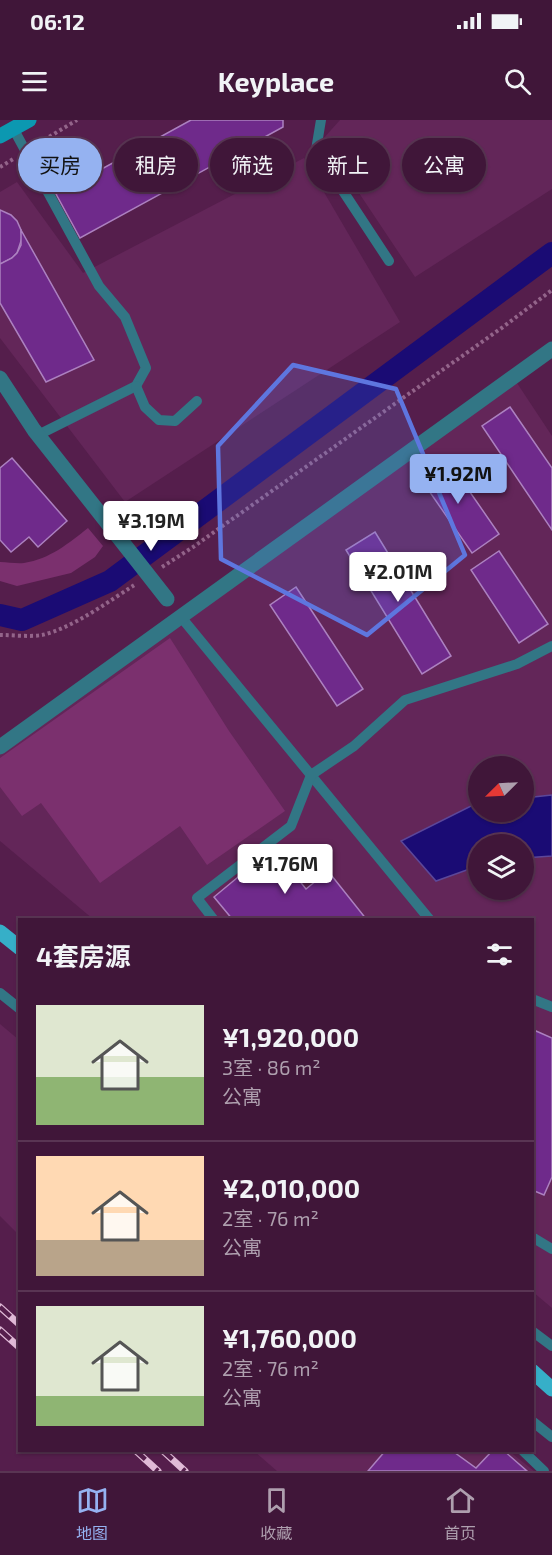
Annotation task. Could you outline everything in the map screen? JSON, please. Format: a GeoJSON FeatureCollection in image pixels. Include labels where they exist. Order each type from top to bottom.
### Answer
{"type":"FeatureCollection","features":[{"type":"Feature","properties":{"kind":"main road"},"geometry":{"type":"LineString","coordinates":[[7,132],[29,120]]}},
{"type":"Feature","properties":{"kind":"main road"},"geometry":{"type":"LineString","coordinates":[[0,932],[18,946]]}},
{"type":"Feature","properties":{"kind":"main road"},"geometry":{"type":"LineString","coordinates":[[534,1373],[552,1389]]}},
{"type":"Feature","properties":{"kind":"street"},"geometry":{"type":"LineString","coordinates":[[0,747],[552,349]]}},
{"type":"Feature","properties":{"kind":"street"},"geometry":{"type":"LineString","coordinates":[[0,378],[38,435],[181,617]]}},
{"type":"Feature","properties":{"kind":"lane"},"geometry":{"type":"LineString","coordinates":[[321,120],[316,150],[389,261]]}},
{"type":"Feature","properties":{"kind":"lane"},"geometry":{"type":"LineString","coordinates":[[7,132],[99,286],[125,317],[146,368],[136,386],[38,435]]}},
{"type":"Feature","properties":{"kind":"lane"},"geometry":{"type":"LineString","coordinates":[[136,386],[145,407],[159,420],[175,421],[197,401]]}},
{"type":"Feature","properties":{"kind":"lane"},"geometry":{"type":"LineString","coordinates":[[181,617],[428,918]]}},
{"type":"Feature","properties":{"kind":"lane"},"geometry":{"type":"LineString","coordinates":[[213,918],[197,897],[291,825],[311,775],[354,746],[405,700],[518,664],[552,646]]}},
{"type":"Feature","properties":{"kind":"lane"},"geometry":{"type":"LineString","coordinates":[[0,993],[18,1008]]}},
{"type":"Feature","properties":{"kind":"lane"},"geometry":{"type":"LineString","coordinates":[[534,1000],[552,1007]]}},
{"type":"Feature","properties":{"kind":"lane"},"geometry":{"type":"LineString","coordinates":[[534,1238],[552,1249]]}},
{"type":"Feature","properties":{"kind":"lane"},"geometry":{"type":"LineString","coordinates":[[534,1336],[552,1346]]}},
{"type":"Feature","properties":{"kind":"lane"},"geometry":{"type":"LineString","coordinates":[[534,1422],[552,1437]]}},
{"type":"Feature","properties":{"kind":"lane"},"geometry":{"type":"LineString","coordinates":[[524,1452],[544,1471]]}},
{"type":"Feature","properties":{"kind":"path"},"geometry":{"type":"LineString","coordinates":[[69,124],[77,120]]}},
{"type":"Feature","properties":{"kind":"path"},"geometry":{"type":"LineString","coordinates":[[156,571],[193,547],[552,290]]}},
{"type":"Feature","properties":{"kind":"path"},"geometry":{"type":"LineString","coordinates":[[0,635],[41,635],[65,627],[137,583]]}},
{"type":"Feature","properties":{"kind":"highlighted area"},"geometry":{"type":"Polygon","coordinates":[[[293,365],[396,389],[465,555],[367,635],[221,559],[218,446],[293,365]]]}},
{"type":"Feature","properties":{"kind":"shaded area"},"geometry":{"type":"Polygon","coordinates":[[[340,120],[552,120],[552,189],[415,277],[358,192],[390,192],[390,138],[324,138],[340,120]]]}},
{"type":"Feature","properties":{"kind":"shaded area"},"geometry":{"type":"Polygon","coordinates":[[[304,158],[306,192],[324,192],[400,322],[125,502],[0,338],[0,192],[17,182],[18,192],[24,192],[83,273],[239,192],[294,192],[294,163],[304,158]]]}},
{"type":"Feature","properties":{"kind":"shaded area"},"geometry":{"type":"Polygon","coordinates":[[[513,377],[552,436],[552,1308],[534,1293],[534,918],[92,918],[0,841],[0,744],[513,377]]]}},
{"type":"Feature","properties":{"kind":"shaded area"},"geometry":{"type":"Polygon","coordinates":[[[88,528],[103,546],[95,557],[71,573],[17,586],[0,581],[0,562],[24,563],[42,558],[59,550],[88,528]]]}},
{"type":"Feature","properties":{"kind":"shaded area"},"geometry":{"type":"Polygon","coordinates":[[[170,638],[229,731],[285,811],[207,865],[180,826],[100,883],[41,803],[22,816],[0,787],[0,758],[170,638]]]}},
{"type":"Feature","properties":{"kind":"shaded area"},"geometry":{"type":"Polygon","coordinates":[[[552,795],[552,856],[534,857],[534,834],[468,834],[468,870],[436,881],[401,841],[468,808],[468,822],[534,822],[534,797],[552,795]]]}},
{"type":"Feature","properties":{"kind":"shaded area"},"geometry":{"type":"Polygon","coordinates":[[[0,1024],[18,1039],[18,1234],[0,1216],[0,1024]]]}},
{"type":"Feature","properties":{"kind":"shaded area"},"geometry":{"type":"Polygon","coordinates":[[[255,1452],[510,1452],[534,1471],[277,1471],[255,1452]]]}},
{"type":"Feature","properties":{"kind":"building"},"geometry":{"type":"Polygon","coordinates":[[[191,120],[283,120],[283,127],[263,138],[210,138],[210,167],[198,173],[198,138],[158,138],[191,120]]]}},
{"type":"Feature","properties":{"kind":"building"},"geometry":{"type":"Polygon","coordinates":[[[114,162],[114,192],[164,192],[80,238],[56,194],[60,192],[102,192],[102,169],[114,162]]]}},
{"type":"Feature","properties":{"kind":"building"},"geometry":{"type":"Polygon","coordinates":[[[0,210],[17,221],[22,238],[17,253],[0,264],[0,210]]]}},
{"type":"Feature","properties":{"kind":"building"},"geometry":{"type":"Polygon","coordinates":[[[21,230],[94,360],[46,382],[0,303],[0,264],[17,253],[21,245],[21,230]]]}},
{"type":"Feature","properties":{"kind":"building"},"geometry":{"type":"Polygon","coordinates":[[[510,407],[552,468],[552,530],[482,426],[510,407]]]}},
{"type":"Feature","properties":{"kind":"building"},"geometry":{"type":"Polygon","coordinates":[[[445,456],[499,534],[472,553],[418,475],[445,456]]]}},
{"type":"Feature","properties":{"kind":"building"},"geometry":{"type":"Polygon","coordinates":[[[12,458],[67,521],[38,547],[29,537],[11,552],[0,540],[0,468],[12,458]]]}},
{"type":"Feature","properties":{"kind":"building"},"geometry":{"type":"Polygon","coordinates":[[[375,532],[451,656],[422,674],[346,550],[375,532]]]}},
{"type":"Feature","properties":{"kind":"building"},"geometry":{"type":"Polygon","coordinates":[[[499,551],[548,624],[519,643],[471,570],[499,551]]]}},
{"type":"Feature","properties":{"kind":"building"},"geometry":{"type":"Polygon","coordinates":[[[296,587],[363,689],[337,706],[270,605],[296,587]]]}},
{"type":"Feature","properties":{"kind":"building"},"geometry":{"type":"Polygon","coordinates":[[[273,848],[306,889],[328,871],[365,918],[231,918],[214,897],[273,848]]]}},
{"type":"Feature","properties":{"kind":"building"},"geometry":{"type":"Polygon","coordinates":[[[536,1031],[552,1038],[552,1177],[544,1195],[534,1191],[534,1034],[536,1031]]]}},
{"type":"Feature","properties":{"kind":"building"},"geometry":{"type":"Polygon","coordinates":[[[384,1452],[454,1452],[476,1468],[491,1452],[505,1452],[527,1471],[368,1471],[384,1452]]]}},
{"type":"Feature","properties":{"kind":"waterway"},"geometry":{"type":"LineString","coordinates":[[0,615],[22,620],[110,581],[552,253]]}},
{"type":"Feature","properties":{"kind":"railway"},"geometry":{"type":"LineString","coordinates":[[0,1307],[18,1323]]}},
{"type":"Feature","properties":{"kind":"railway"},"geometry":{"type":"LineString","coordinates":[[0,1330],[18,1346]]}},
{"type":"Feature","properties":{"kind":"railway"},"geometry":{"type":"LineString","coordinates":[[137,1452],[158,1471]]}},
{"type":"Feature","properties":{"kind":"railway"},"geometry":{"type":"LineString","coordinates":[[164,1452],[185,1471]]}}]}
